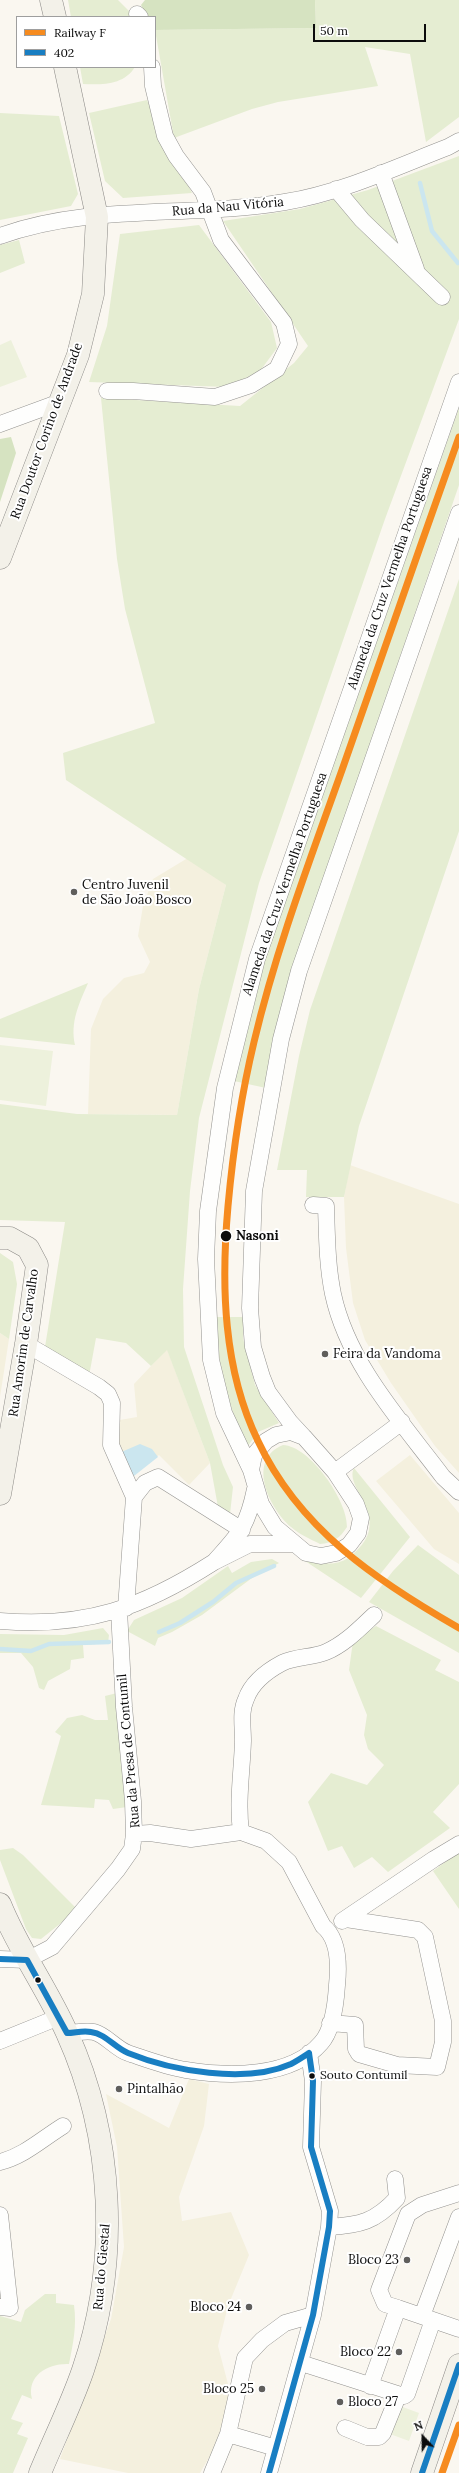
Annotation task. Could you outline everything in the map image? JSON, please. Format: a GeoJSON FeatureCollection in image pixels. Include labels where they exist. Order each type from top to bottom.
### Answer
{"type":"FeatureCollection","features":[{"type":"Feature","properties":{"kind":"street"},"geometry":{"type":"LineString","coordinates":[[51,0],[54,16]]}},
{"type":"Feature","properties":{"kind":"street","name":"Rua Doutor Corino de Andrade"},"geometry":{"type":"LineString","coordinates":[[0,558],[78,355],[92,294],[97,217],[65,68]]}},
{"type":"Feature","properties":{"kind":"street"},"geometry":{"type":"LineString","coordinates":[[107,391],[133,391],[215,397],[251,385],[277,369],[289,344],[284,323],[221,240],[211,209],[203,192],[176,156],[165,136],[152,86],[152,68]]}},
{"type":"Feature","properties":{"kind":"street","name":"Rua da Nau Vitória"},"geometry":{"type":"LineString","coordinates":[[0,236],[70,218],[211,209],[285,202],[336,189],[455,144]]}},
{"type":"Feature","properties":{"kind":"street"},"geometry":{"type":"LineString","coordinates":[[381,173],[418,274]]}},
{"type":"Feature","properties":{"kind":"street"},"geometry":{"type":"LineString","coordinates":[[336,189],[362,220],[442,297]]}},
{"type":"Feature","properties":{"kind":"street","name":"Alameda da Cruz Vermelha Portuguesa"},"geometry":{"type":"LineString","coordinates":[[251,1470],[224,1413],[211,1360],[206,1259],[208,1211],[225,1088],[257,959],[459,382]]}},
{"type":"Feature","properties":{"kind":"street"},"geometry":{"type":"LineString","coordinates":[[0,424],[60,402]]}},
{"type":"Feature","properties":{"kind":"street"},"geometry":{"type":"LineString","coordinates":[[304,1437],[291,1432],[276,1435],[266,1441],[254,1455],[251,1470],[255,1489],[261,1504],[275,1527],[294,1544],[306,1552],[321,1556],[336,1553],[349,1545],[358,1533],[361,1518],[356,1504],[335,1472],[304,1437],[290,1422],[268,1392],[253,1346],[250,1308],[252,1209],[281,1039],[299,971],[459,513]]}},
{"type":"Feature","properties":{"kind":"street"},"geometry":{"type":"LineString","coordinates":[[313,1205],[326,1206],[329,1270],[333,1295],[343,1328],[363,1366],[402,1422],[443,1477],[459,1492]]}},
{"type":"Feature","properties":{"kind":"street","name":"Rua Amorim de Carvalho"},"geometry":{"type":"LineString","coordinates":[[0,1238],[10,1238],[28,1248],[37,1265],[26,1344],[0,1494]]}},
{"type":"Feature","properties":{"kind":"street","name":"Rua da Presa de Contumil"},"geometry":{"type":"LineString","coordinates":[[26,1344],[80,1373],[108,1394],[112,1403],[111,1445],[134,1497],[123,1609],[122,1687],[134,1834],[150,1834],[191,1839],[241,1832]]}},
{"type":"Feature","properties":{"kind":"street"},"geometry":{"type":"LineString","coordinates":[[335,1472],[402,1422]]}},
{"type":"Feature","properties":{"kind":"street"},"geometry":{"type":"LineString","coordinates":[[134,1497],[145,1482],[158,1477],[242,1530]]}},
{"type":"Feature","properties":{"kind":"street"},"geometry":{"type":"LineString","coordinates":[[214,1562],[242,1530],[250,1516],[255,1489]]}},
{"type":"Feature","properties":{"kind":"street"},"geometry":{"type":"LineString","coordinates":[[0,1621],[55,1622],[123,1609],[177,1586],[214,1562],[250,1544],[294,1544]]}},
{"type":"Feature","properties":{"kind":"street"},"geometry":{"type":"LineString","coordinates":[[0,2041],[63,2025],[94,2032],[126,2052],[185,2070],[218,2073],[271,2070],[300,2061],[322,2042],[335,2010],[338,1975],[336,1948],[329,1930],[323,1926],[290,1862],[266,1841],[241,1832],[238,1810],[243,1741],[242,1710],[252,1687],[260,1678],[282,1664],[296,1658],[326,1652],[346,1640],[374,1615]]}},
{"type":"Feature","properties":{"kind":"street"},"geometry":{"type":"LineString","coordinates":[[0,1959],[27,1960],[52,1948],[118,1870],[132,1849],[134,1834]]}},
{"type":"Feature","properties":{"kind":"street"},"geometry":{"type":"LineString","coordinates":[[329,1930],[434,1858],[459,1844]]}},
{"type":"Feature","properties":{"kind":"street"},"geometry":{"type":"LineString","coordinates":[[0,1904],[27,1960]]}},
{"type":"Feature","properties":{"kind":"street"},"geometry":{"type":"LineString","coordinates":[[330,2023],[355,2025],[356,2049],[359,2054],[397,2065],[437,2067],[442,2042],[443,2021],[425,1937],[418,1930],[346,1919]]}},
{"type":"Feature","properties":{"kind":"street","name":"Rua do Giestal"},"geometry":{"type":"LineString","coordinates":[[27,1960],[63,2025],[85,2076],[96,2119],[106,2184],[107,2240],[98,2314],[83,2370],[40,2473]]}},
{"type":"Feature","properties":{"kind":"street"},"geometry":{"type":"LineString","coordinates":[[269,2473],[314,2315],[330,2227],[330,2211],[311,2147],[313,2081],[309,2053]]}},
{"type":"Feature","properties":{"kind":"street"},"geometry":{"type":"LineString","coordinates":[[0,2162],[13,2159],[63,2126]]}},
{"type":"Feature","properties":{"kind":"street"},"geometry":{"type":"LineString","coordinates":[[330,2227],[356,2226],[378,2216],[397,2198],[395,2179]]}},
{"type":"Feature","properties":{"kind":"street"},"geometry":{"type":"LineString","coordinates":[[459,2193],[422,2205],[408,2214],[379,2290],[385,2304],[459,2329]]}},
{"type":"Feature","properties":{"kind":"street"},"geometry":{"type":"LineString","coordinates":[[0,2215],[10,2308],[0,2307]]}},
{"type":"Feature","properties":{"kind":"street"},"geometry":{"type":"LineString","coordinates":[[301,2363],[398,2396],[407,2394],[427,2318],[459,2217]]}},
{"type":"Feature","properties":{"kind":"street"},"geometry":{"type":"LineString","coordinates":[[370,2386],[398,2308]]}},
{"type":"Feature","properties":{"kind":"street"},"geometry":{"type":"LineString","coordinates":[[212,2473],[228,2434],[245,2358],[262,2340],[285,2323],[314,2315]]}},
{"type":"Feature","properties":{"kind":"street"},"geometry":{"type":"LineString","coordinates":[[422,2473],[459,2365]]}},
{"type":"Feature","properties":{"kind":"street"},"geometry":{"type":"LineString","coordinates":[[345,2428],[367,2437],[379,2437],[384,2433],[398,2396]]}},
{"type":"Feature","properties":{"kind":"street"},"geometry":{"type":"LineString","coordinates":[[228,2434],[276,2448]]}},
{"type":"Feature","properties":{"kind":"shaded area"},"geometry":{"type":"Polygon","coordinates":[[[191,856],[226,885],[199,989],[177,1115],[88,1114],[91,1029],[103,999],[124,978],[144,973],[150,962],[138,936],[143,906],[153,879],[191,856]]]}},
{"type":"Feature","properties":{"kind":"shaded area"},"geometry":{"type":"Polygon","coordinates":[[[350,1165],[459,1204],[459,1473],[435,1446],[391,1383],[365,1340],[353,1303],[346,1248],[344,1197],[350,1165]]]}},
{"type":"Feature","properties":{"kind":"shaded area"},"geometry":{"type":"Polygon","coordinates":[[[0,1333],[9,1339],[0,1397],[0,1333]]]}},
{"type":"Feature","properties":{"kind":"shaded area"},"geometry":{"type":"Polygon","coordinates":[[[167,1349],[210,1463],[189,1485],[159,1455],[135,1473],[116,1448],[114,1421],[137,1417],[134,1384],[167,1349]]]}},
{"type":"Feature","properties":{"kind":"shaded area"},"geometry":{"type":"Polygon","coordinates":[[[410,1455],[459,1513],[459,1564],[434,1549],[376,1481],[410,1455]]]}},
{"type":"Feature","properties":{"kind":"shaded area"},"geometry":{"type":"Polygon","coordinates":[[[189,2079],[209,2084],[204,2126],[179,2197],[182,2221],[231,2212],[249,2255],[228,2306],[218,2346],[228,2384],[228,2404],[224,2432],[200,2473],[128,2473],[60,2459],[111,2319],[124,2247],[117,2147],[106,2094],[169,2128],[189,2079]]]}},
{"type":"Feature","properties":{"kind":"green space"},"geometry":{"type":"Polygon","coordinates":[[[68,0],[118,0],[134,16],[71,16],[68,0]]]}},
{"type":"Feature","properties":{"kind":"green space"},"geometry":{"type":"Polygon","coordinates":[[[145,0],[315,0],[316,28],[156,30],[156,16],[146,16],[141,5],[145,0]]]}},
{"type":"Feature","properties":{"kind":"green space"},"geometry":{"type":"Polygon","coordinates":[[[315,0],[459,0],[459,117],[426,142],[410,54],[365,47],[378,86],[278,102],[252,109],[174,138],[156,30],[316,28],[315,0]]]}},
{"type":"Feature","properties":{"kind":"green space"},"geometry":{"type":"Polygon","coordinates":[[[80,68],[134,68],[119,81],[105,84],[83,84],[80,68]]]}},
{"type":"Feature","properties":{"kind":"green space"},"geometry":{"type":"Polygon","coordinates":[[[147,100],[192,193],[123,198],[105,181],[89,113],[147,100]]]}},
{"type":"Feature","properties":{"kind":"green space"},"geometry":{"type":"Polygon","coordinates":[[[0,113],[59,116],[78,194],[71,206],[0,220],[0,113]]]}},
{"type":"Feature","properties":{"kind":"green space"},"geometry":{"type":"Polygon","coordinates":[[[459,156],[459,319],[385,519],[259,883],[199,1118],[190,1191],[183,1289],[184,1347],[223,1465],[233,1487],[230,1514],[218,1507],[210,1463],[167,1350],[151,1366],[126,1343],[96,1338],[89,1376],[45,1347],[65,1222],[0,1220],[0,1104],[77,1114],[177,1115],[199,989],[226,885],[66,780],[63,753],[155,723],[125,609],[117,559],[101,398],[240,406],[294,363],[308,346],[223,221],[300,209],[368,190],[459,156]]]}},
{"type":"Feature","properties":{"kind":"green space"},"geometry":{"type":"Polygon","coordinates":[[[199,225],[271,322],[277,348],[260,371],[227,387],[89,382],[107,326],[120,234],[199,225]]]}},
{"type":"Feature","properties":{"kind":"green space"},"geometry":{"type":"Polygon","coordinates":[[[19,240],[25,263],[0,273],[0,245],[19,240]]]}},
{"type":"Feature","properties":{"kind":"green space"},"geometry":{"type":"Polygon","coordinates":[[[11,340],[27,377],[0,387],[0,345],[11,340]]]}},
{"type":"Feature","properties":{"kind":"green space"},"geometry":{"type":"Polygon","coordinates":[[[459,408],[459,485],[292,971],[266,1088],[234,1081],[261,971],[459,408]]]}},
{"type":"Feature","properties":{"kind":"green space"},"geometry":{"type":"Polygon","coordinates":[[[11,437],[16,453],[0,502],[0,439],[11,437]]]}},
{"type":"Feature","properties":{"kind":"green space"},"geometry":{"type":"Polygon","coordinates":[[[459,579],[459,831],[359,1126],[344,1197],[306,1197],[307,1170],[277,1170],[299,1056],[310,1010],[459,579]]]}},
{"type":"Feature","properties":{"kind":"green space"},"geometry":{"type":"Polygon","coordinates":[[[88,983],[76,1013],[74,1029],[75,1045],[0,1037],[0,1019],[88,983]]]}},
{"type":"Feature","properties":{"kind":"green space"},"geometry":{"type":"Polygon","coordinates":[[[0,1045],[53,1051],[46,1106],[0,1100],[0,1045]]]}},
{"type":"Feature","properties":{"kind":"green space"},"geometry":{"type":"Polygon","coordinates":[[[0,1253],[13,1262],[17,1284],[9,1339],[0,1333],[0,1253]]]}},
{"type":"Feature","properties":{"kind":"green space"},"geometry":{"type":"Polygon","coordinates":[[[213,1317],[243,1317],[243,1338],[255,1385],[279,1423],[258,1432],[248,1446],[240,1431],[224,1383],[213,1317]]]}},
{"type":"Feature","properties":{"kind":"green space"},"geometry":{"type":"Polygon","coordinates":[[[283,1445],[294,1448],[305,1455],[315,1465],[326,1477],[341,1503],[346,1516],[347,1527],[339,1537],[332,1541],[320,1544],[298,1532],[283,1519],[269,1497],[263,1473],[266,1461],[272,1452],[283,1445]]]}},
{"type":"Feature","properties":{"kind":"green space"},"geometry":{"type":"Polygon","coordinates":[[[354,1468],[410,1537],[361,1598],[293,1553],[323,1563],[338,1563],[352,1555],[364,1542],[369,1529],[369,1517],[355,1485],[353,1476],[354,1468]]]}},
{"type":"Feature","properties":{"kind":"green space"},"geometry":{"type":"Polygon","coordinates":[[[418,1545],[459,1575],[459,1653],[369,1602],[393,1571],[418,1545]]]}},
{"type":"Feature","properties":{"kind":"green space"},"geometry":{"type":"Polygon","coordinates":[[[272,1559],[279,1563],[252,1578],[202,1615],[158,1638],[155,1646],[127,1631],[134,1620],[182,1598],[228,1566],[232,1573],[251,1562],[272,1559]]]}},
{"type":"Feature","properties":{"kind":"green space"},"geometry":{"type":"Polygon","coordinates":[[[376,1626],[441,1660],[435,1670],[459,1682],[459,1784],[433,1812],[450,1828],[388,1872],[372,1857],[354,1868],[342,1846],[328,1851],[308,1802],[331,1773],[367,1785],[384,1765],[368,1749],[364,1735],[367,1715],[349,1670],[353,1641],[376,1626]]]}},
{"type":"Feature","properties":{"kind":"green space"},"geometry":{"type":"Polygon","coordinates":[[[103,1628],[109,1635],[108,1643],[83,1645],[84,1658],[71,1660],[70,1669],[48,1681],[44,1690],[39,1688],[33,1667],[21,1653],[0,1653],[0,1634],[64,1635],[103,1628]]]}},
{"type":"Feature","properties":{"kind":"green space"},"geometry":{"type":"Polygon","coordinates":[[[117,1693],[127,1807],[113,1809],[109,1800],[95,1799],[94,1808],[41,1805],[61,1736],[55,1732],[67,1718],[82,1715],[95,1720],[108,1720],[105,1696],[117,1693]]]}},
{"type":"Feature","properties":{"kind":"green space"},"geometry":{"type":"Polygon","coordinates":[[[13,1848],[23,1855],[75,1907],[66,1919],[41,1939],[32,1938],[26,1929],[0,1860],[0,1850],[13,1848]]]}},
{"type":"Feature","properties":{"kind":"green space"},"geometry":{"type":"Polygon","coordinates":[[[459,1852],[459,1909],[433,1871],[459,1852]]]}},
{"type":"Feature","properties":{"kind":"green space"},"geometry":{"type":"Polygon","coordinates":[[[45,2294],[56,2294],[56,2303],[74,2305],[75,2328],[69,2364],[61,2364],[47,2368],[41,2372],[32,2383],[32,2399],[22,2395],[11,2419],[23,2423],[17,2434],[28,2438],[13,2473],[0,2473],[0,2316],[21,2322],[25,2310],[45,2294]]]}},
{"type":"Feature","properties":{"kind":"green space"},"geometry":{"type":"Polygon","coordinates":[[[400,2406],[419,2413],[409,2441],[390,2434],[400,2406]]]}},
{"type":"Feature","properties":{"kind":"water"},"geometry":{"type":"Polygon","coordinates":[[[140,1444],[152,1449],[158,1457],[134,1476],[119,1453],[140,1444]]]}},
{"type":"Feature","properties":{"kind":"waterway"},"geometry":{"type":"LineString","coordinates":[[420,183],[432,231],[458,263]]}},
{"type":"Feature","properties":{"kind":"waterway"},"geometry":{"type":"LineString","coordinates":[[159,1632],[180,1623],[213,1602],[236,1583],[274,1566]]}},
{"type":"Feature","properties":{"kind":"waterway"},"geometry":{"type":"LineString","coordinates":[[0,1649],[31,1651],[49,1644],[109,1642]]}},
{"type":"Feature","properties":{"kind":"rail line","name":"F"},"geometry":{"type":"LineString","coordinates":[[459,437],[294,905],[263,1007],[249,1062],[238,1124],[228,1206],[225,1266],[227,1326],[231,1356],[238,1385],[246,1413],[258,1441],[275,1472],[295,1501],[343,1550],[399,1591],[459,1628]]}},
{"type":"Feature","properties":{"kind":"rail line","name":"F"},"geometry":{"type":"LineString","coordinates":[[442,2473],[459,2425]]}},
{"type":"Feature","properties":{"kind":"transit line","name":"402"},"geometry":{"type":"LineString","coordinates":[[0,1959],[27,1960],[67,2033],[85,2031],[96,2033],[106,2038],[123,2051],[146,2059],[187,2070],[231,2074],[273,2070],[291,2064],[309,2053]]}},
{"type":"Feature","properties":{"kind":"transit line","name":"402"},"geometry":{"type":"LineString","coordinates":[[269,2473],[313,2315],[329,2227],[330,2211],[311,2147],[313,2081],[309,2053]]}},
{"type":"Feature","properties":{"kind":"transit line","name":"402"},"geometry":{"type":"LineString","coordinates":[[422,2473],[459,2365]]}},
{"type":"Feature","properties":{"kind":"place","name":"Centro Juvenil de São João Bosco"},"geometry":{"type":"Point","coordinates":[74,892]}},
{"type":"Feature","properties":{"kind":"place","name":"Nasoni"},"geometry":{"type":"Point","coordinates":[226,1236]}},
{"type":"Feature","properties":{"kind":"place","name":"Feira da Vandoma"},"geometry":{"type":"Point","coordinates":[325,1354]}},
{"type":"Feature","properties":{"kind":"place","name":"Souto Contumil"},"geometry":{"type":"Point","coordinates":[312,2076]}},
{"type":"Feature","properties":{"kind":"place","name":"Pintalhão"},"geometry":{"type":"Point","coordinates":[119,2089]}},
{"type":"Feature","properties":{"kind":"place","name":"Bloco 23"},"geometry":{"type":"Point","coordinates":[407,2260]}},
{"type":"Feature","properties":{"kind":"place","name":"Bloco 24"},"geometry":{"type":"Point","coordinates":[249,2307]}},
{"type":"Feature","properties":{"kind":"place","name":"Bloco 22"},"geometry":{"type":"Point","coordinates":[399,2352]}},
{"type":"Feature","properties":{"kind":"place","name":"Bloco 25"},"geometry":{"type":"Point","coordinates":[262,2389]}},
{"type":"Feature","properties":{"kind":"place","name":"Bloco 27"},"geometry":{"type":"Point","coordinates":[340,2402]}}]}
